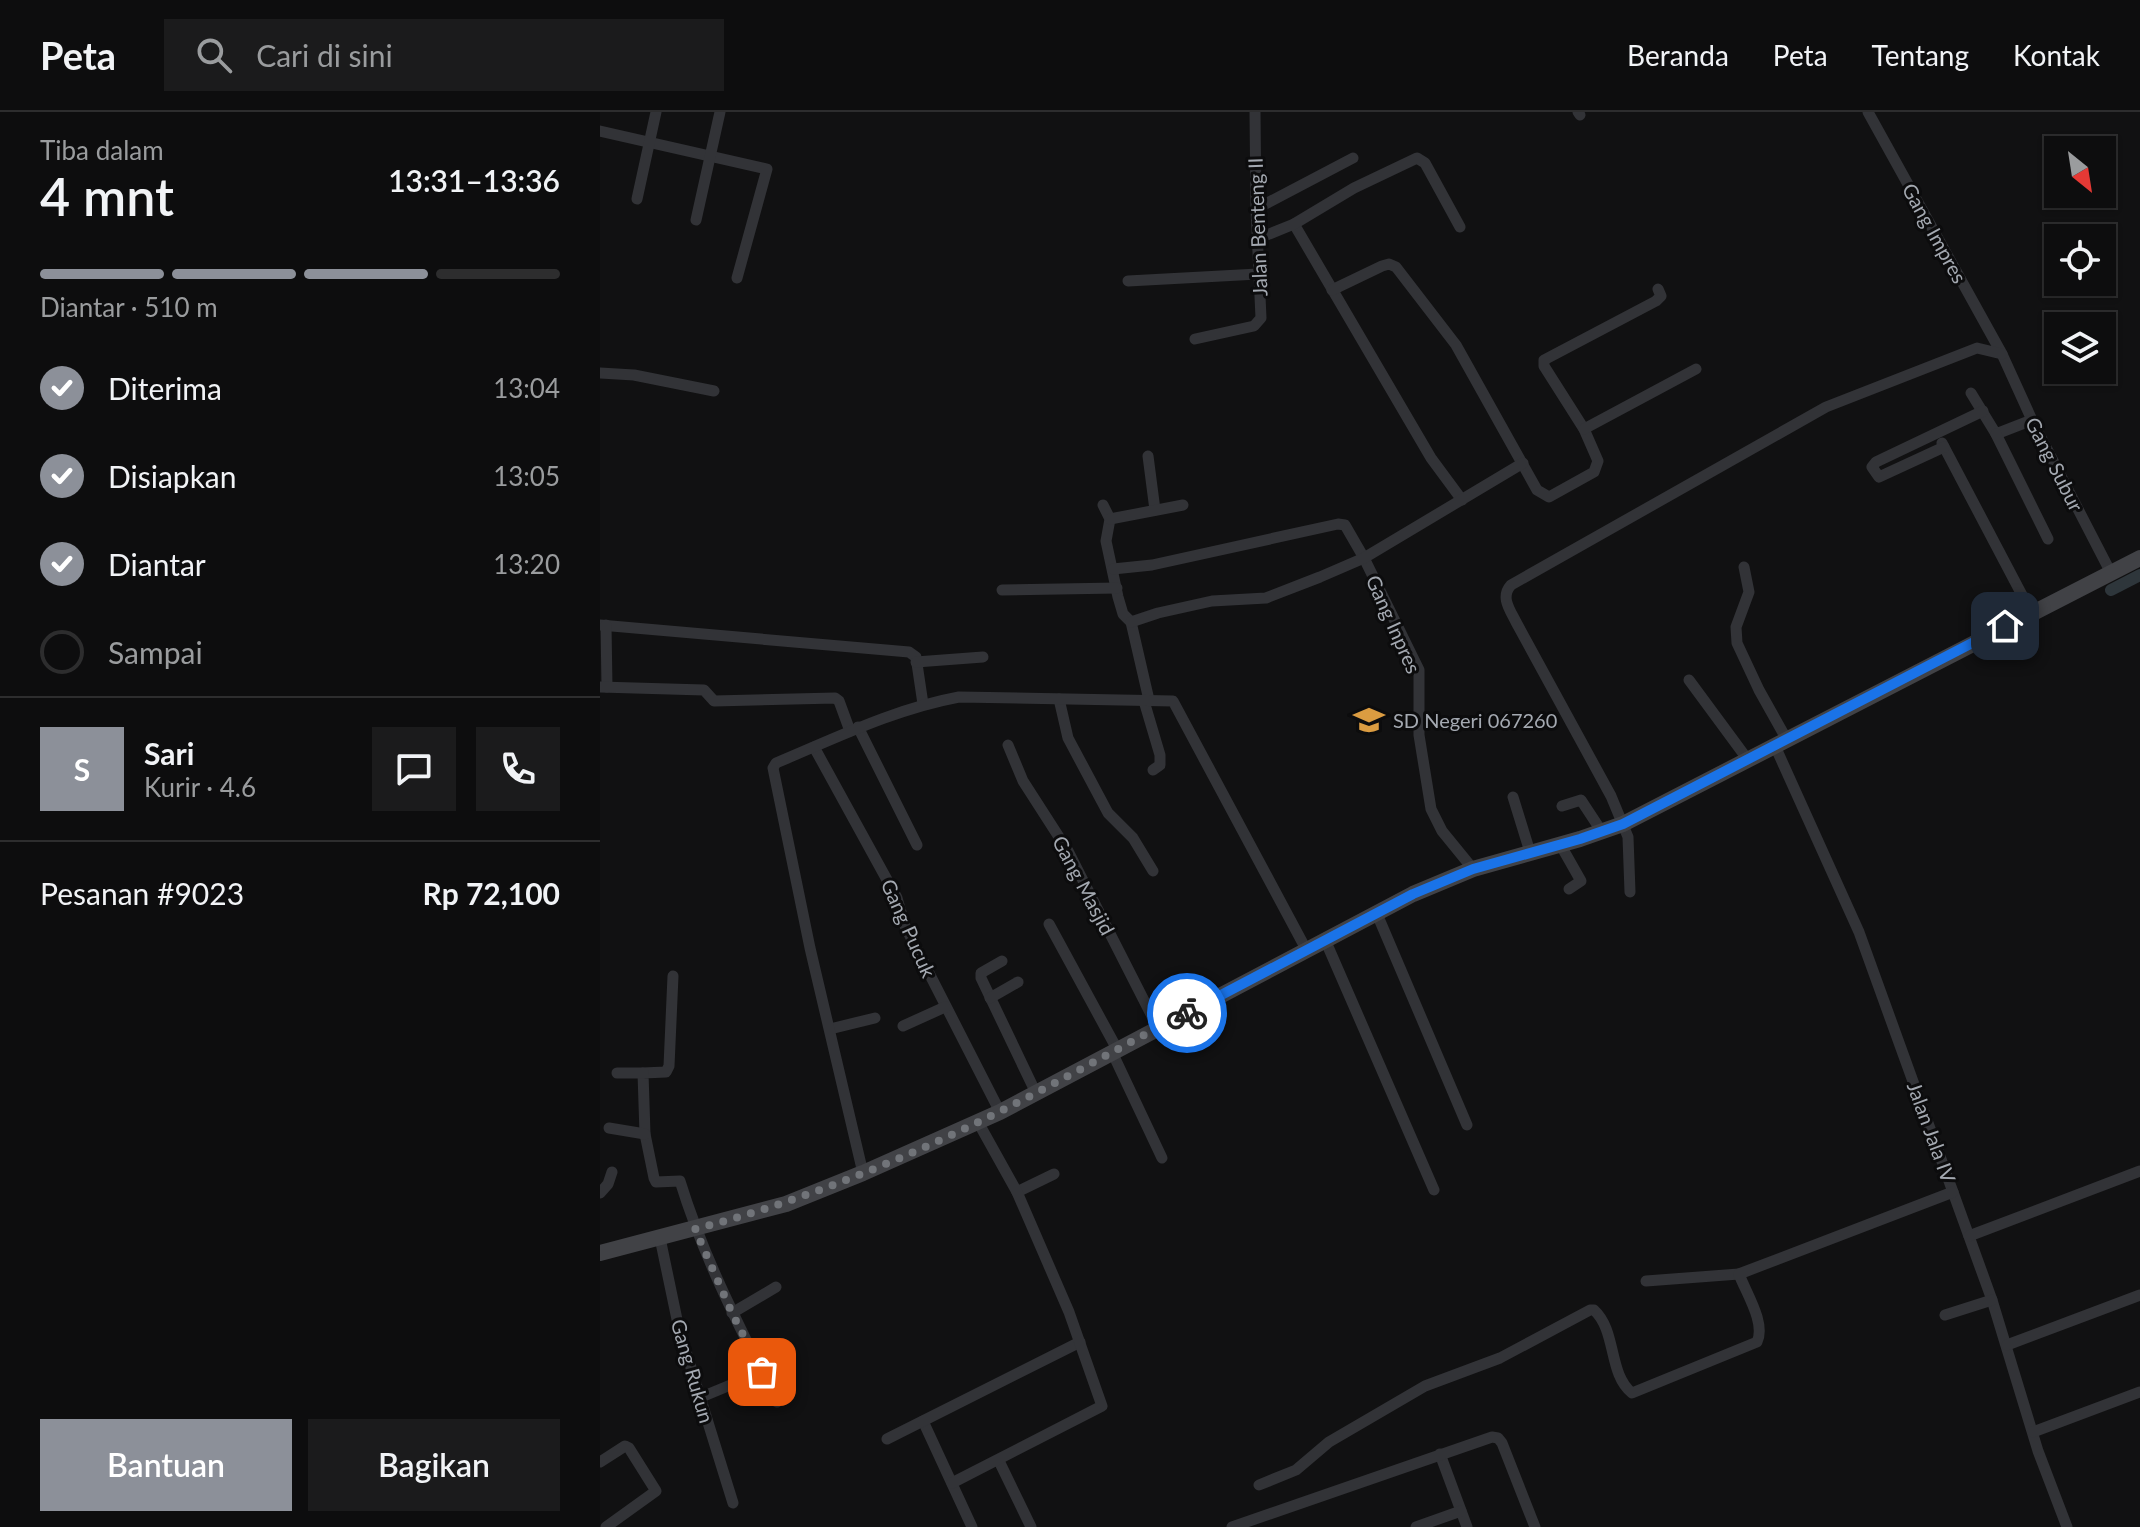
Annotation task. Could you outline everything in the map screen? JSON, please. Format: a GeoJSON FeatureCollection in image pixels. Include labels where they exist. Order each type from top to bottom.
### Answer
{"type":"FeatureCollection","features":[{"type":"Feature","properties":{"kind":"main road"},"geometry":{"type":"LineString","coordinates":[[600,1253],[786,1204],[978,1122],[1413,894],[1473,869],[1623,824],[2140,558]]}},
{"type":"Feature","properties":{"kind":"street"},"geometry":{"type":"LineString","coordinates":[[637,199],[656,112]]}},
{"type":"Feature","properties":{"kind":"street"},"geometry":{"type":"LineString","coordinates":[[696,220],[720,112]]}},
{"type":"Feature","properties":{"kind":"street","name":"Jalan Benteng II"},"geometry":{"type":"LineString","coordinates":[[1195,339],[1260,322],[1255,112]]}},
{"type":"Feature","properties":{"kind":"street","name":"Gang Impres"},"geometry":{"type":"LineString","coordinates":[[1868,112],[2002,354]]}},
{"type":"Feature","properties":{"kind":"street"},"geometry":{"type":"LineString","coordinates":[[600,131],[767,169],[737,278]]}},
{"type":"Feature","properties":{"kind":"street"},"geometry":{"type":"LineString","coordinates":[[1256,209],[1353,158]]}},
{"type":"Feature","properties":{"kind":"street"},"geometry":{"type":"LineString","coordinates":[[1257,239],[1294,224],[1354,188],[1417,158],[1425,163],[1460,227]]}},
{"type":"Feature","properties":{"kind":"street"},"geometry":{"type":"LineString","coordinates":[[1294,224],[1431,458],[1462,500]]}},
{"type":"Feature","properties":{"kind":"street"},"geometry":{"type":"LineString","coordinates":[[1332,290],[1382,266],[1396,267],[1456,345],[1537,490],[1549,497],[1596,469],[1598,457],[1544,366],[1544,360],[1656,301],[1661,296],[1658,289]]}},
{"type":"Feature","properties":{"kind":"street"},"geometry":{"type":"LineString","coordinates":[[1128,281],[1258,274]]}},
{"type":"Feature","properties":{"kind":"street"},"geometry":{"type":"LineString","coordinates":[[1630,892],[1628,837],[1623,824],[1611,796],[1516,622],[1505,596],[1506,590],[1826,407],[1977,348],[2002,354]]}},
{"type":"Feature","properties":{"kind":"street","name":"Gang Subur"},"geometry":{"type":"LineString","coordinates":[[2002,354],[2032,420],[2111,573]]}},
{"type":"Feature","properties":{"kind":"street"},"geometry":{"type":"LineString","coordinates":[[1584,429],[1696,369]]}},
{"type":"Feature","properties":{"kind":"street"},"geometry":{"type":"LineString","coordinates":[[600,373],[634,375],[714,391]]}},
{"type":"Feature","properties":{"kind":"street"},"geometry":{"type":"LineString","coordinates":[[1971,393],[1996,434],[2048,539]]}},
{"type":"Feature","properties":{"kind":"street"},"geometry":{"type":"LineString","coordinates":[[1944,447],[1885,475],[1877,476],[1872,467],[1876,462],[1983,411]]}},
{"type":"Feature","properties":{"kind":"street"},"geometry":{"type":"LineString","coordinates":[[1996,434],[2032,420]]}},
{"type":"Feature","properties":{"kind":"street"},"geometry":{"type":"LineString","coordinates":[[1936,433],[2031,612]]}},
{"type":"Feature","properties":{"kind":"street"},"geometry":{"type":"LineString","coordinates":[[1148,456],[1155,510]]}},
{"type":"Feature","properties":{"kind":"street"},"geometry":{"type":"LineString","coordinates":[[1131,622],[1212,601],[1266,598],[1364,558],[1523,463]]}},
{"type":"Feature","properties":{"kind":"street"},"geometry":{"type":"LineString","coordinates":[[1103,505],[1110,519],[1106,541],[1123,614],[1131,622],[1160,755],[1159,767],[1153,770]]}},
{"type":"Feature","properties":{"kind":"street"},"geometry":{"type":"LineString","coordinates":[[1110,519],[1183,505]]}},
{"type":"Feature","properties":{"kind":"street","name":"Gang Inpres"},"geometry":{"type":"LineString","coordinates":[[1113,569],[1152,565],[1345,525],[1419,670],[1419,735],[1431,809],[1442,831],[1473,869]]}},
{"type":"Feature","properties":{"kind":"street","name":"Jalan Jala IV"},"geometry":{"type":"LineString","coordinates":[[1744,567],[1749,592],[1736,627],[1737,643],[1859,932],[1992,1300],[2033,1432],[2067,1527]]}},
{"type":"Feature","properties":{"kind":"street"},"geometry":{"type":"LineString","coordinates":[[1002,590],[1117,588]]}},
{"type":"Feature","properties":{"kind":"street"},"geometry":{"type":"LineString","coordinates":[[917,845],[835,698],[714,701],[704,690],[604,687],[603,625],[909,652],[914,654],[923,704]]}},
{"type":"Feature","properties":{"kind":"street"},"geometry":{"type":"LineString","coordinates":[[916,662],[983,657]]}},
{"type":"Feature","properties":{"kind":"street"},"geometry":{"type":"LineString","coordinates":[[1689,680],[1748,760]]}},
{"type":"Feature","properties":{"kind":"street"},"geometry":{"type":"LineString","coordinates":[[863,1173],[773,768],[776,763],[854,729],[923,704],[959,697],[1169,700],[1175,703],[1307,951]]}},
{"type":"Feature","properties":{"kind":"street"},"geometry":{"type":"LineString","coordinates":[[1059,699],[1068,738],[1108,813],[1133,838],[1153,871]]}},
{"type":"Feature","properties":{"kind":"street","name":"Gang Masjid"},"geometry":{"type":"LineString","coordinates":[[1008,745],[1023,781],[1068,851],[1158,1028]]}},
{"type":"Feature","properties":{"kind":"street","name":"Gang Pucuk"},"geometry":{"type":"LineString","coordinates":[[814,747],[897,898],[905,926],[1000,1112]]}},
{"type":"Feature","properties":{"kind":"street"},"geometry":{"type":"LineString","coordinates":[[1513,797],[1530,852]]}},
{"type":"Feature","properties":{"kind":"street"},"geometry":{"type":"LineString","coordinates":[[1562,806],[1581,800],[1602,832]]}},
{"type":"Feature","properties":{"kind":"street"},"geometry":{"type":"LineString","coordinates":[[1560,844],[1581,881],[1569,889]]}},
{"type":"Feature","properties":{"kind":"street"},"geometry":{"type":"LineString","coordinates":[[1377,914],[1467,1125]]}},
{"type":"Feature","properties":{"kind":"street"},"geometry":{"type":"LineString","coordinates":[[1049,924],[1115,1050],[1162,1158]]}},
{"type":"Feature","properties":{"kind":"street"},"geometry":{"type":"LineString","coordinates":[[1326,942],[1434,1190]]}},
{"type":"Feature","properties":{"kind":"street"},"geometry":{"type":"LineString","coordinates":[[1002,961],[981,973],[981,978],[1036,1093]]}},
{"type":"Feature","properties":{"kind":"street"},"geometry":{"type":"LineString","coordinates":[[617,1073],[666,1072],[669,1066],[673,976]]}},
{"type":"Feature","properties":{"kind":"street"},"geometry":{"type":"LineString","coordinates":[[990,998],[1018,982]]}},
{"type":"Feature","properties":{"kind":"street"},"geometry":{"type":"LineString","coordinates":[[903,1026],[945,1007]]}},
{"type":"Feature","properties":{"kind":"street"},"geometry":{"type":"LineString","coordinates":[[830,1029],[875,1018]]}},
{"type":"Feature","properties":{"kind":"street"},"geometry":{"type":"LineString","coordinates":[[643,1073],[645,1134],[654,1178],[656,1182],[680,1181],[695,1229],[732,1313],[777,1402]]}},
{"type":"Feature","properties":{"kind":"street"},"geometry":{"type":"LineString","coordinates":[[952,1483],[1102,1406],[1080,1342],[1017,1192],[978,1122]]}},
{"type":"Feature","properties":{"kind":"street"},"geometry":{"type":"LineString","coordinates":[[609,1128],[645,1134]]}},
{"type":"Feature","properties":{"kind":"street"},"geometry":{"type":"LineString","coordinates":[[1969,1236],[2140,1171]]}},
{"type":"Feature","properties":{"kind":"street"},"geometry":{"type":"LineString","coordinates":[[600,1193],[608,1184],[612,1172]]}},
{"type":"Feature","properties":{"kind":"street"},"geometry":{"type":"LineString","coordinates":[[1017,1192],[1054,1174]]}},
{"type":"Feature","properties":{"kind":"street"},"geometry":{"type":"LineString","coordinates":[[1646,1281],[1739,1274],[1953,1192]]}},
{"type":"Feature","properties":{"kind":"street","name":"Gang Rukun"},"geometry":{"type":"LineString","coordinates":[[660,1238],[679,1329],[733,1503]]}},
{"type":"Feature","properties":{"kind":"street"},"geometry":{"type":"LineString","coordinates":[[1259,1485],[1296,1470],[1329,1442],[1425,1386],[1500,1358],[1590,1310],[1594,1310],[1603,1320],[1623,1381],[1632,1393],[1757,1342],[1759,1325],[1739,1274]]}},
{"type":"Feature","properties":{"kind":"street"},"geometry":{"type":"LineString","coordinates":[[732,1313],[776,1287]]}},
{"type":"Feature","properties":{"kind":"street"},"geometry":{"type":"LineString","coordinates":[[2007,1345],[2140,1295]]}},
{"type":"Feature","properties":{"kind":"street"},"geometry":{"type":"LineString","coordinates":[[1945,1315],[1992,1300]]}},
{"type":"Feature","properties":{"kind":"street"},"geometry":{"type":"LineString","coordinates":[[887,1439],[1080,1342]]}},
{"type":"Feature","properties":{"kind":"street"},"geometry":{"type":"LineString","coordinates":[[699,1398],[762,1372]]}},
{"type":"Feature","properties":{"kind":"street"},"geometry":{"type":"LineString","coordinates":[[2033,1432],[2140,1392]]}},
{"type":"Feature","properties":{"kind":"street"},"geometry":{"type":"LineString","coordinates":[[923,1421],[972,1527]]}},
{"type":"Feature","properties":{"kind":"street"},"geometry":{"type":"LineString","coordinates":[[1232,1527],[1492,1437],[1498,1438],[1535,1527]]}},
{"type":"Feature","properties":{"kind":"street"},"geometry":{"type":"LineString","coordinates":[[600,1462],[625,1446],[629,1448],[656,1491],[606,1527]]}},
{"type":"Feature","properties":{"kind":"street"},"geometry":{"type":"LineString","coordinates":[[1440,1454],[1467,1527]]}},
{"type":"Feature","properties":{"kind":"street"},"geometry":{"type":"LineString","coordinates":[[999,1461],[1031,1527]]}},
{"type":"Feature","properties":{"kind":"street"},"geometry":{"type":"LineString","coordinates":[[1416,1527],[1461,1511]]}},
{"type":"Feature","properties":{"kind":"waterway"},"geometry":{"type":"LineString","coordinates":[[2111,590],[2140,575]]}},
{"type":"Feature","properties":{"kind":"way so far"},"geometry":{"type":"LineString","coordinates":[[762,1372],[695,1229],[786,1204],[863,1173],[1000,1112],[1187,1013]]}},
{"type":"Feature","properties":{"kind":"place","name":"SD Negeri 067260"},"geometry":{"type":"Point","coordinates":[1369,720]}},
{"type":"Feature","properties":{"kind":"route"},"geometry":{"type":"LineString","coordinates":[[1187,1013],[1413,894],[1473,869],[1623,824],[2005,626]]}}]}
